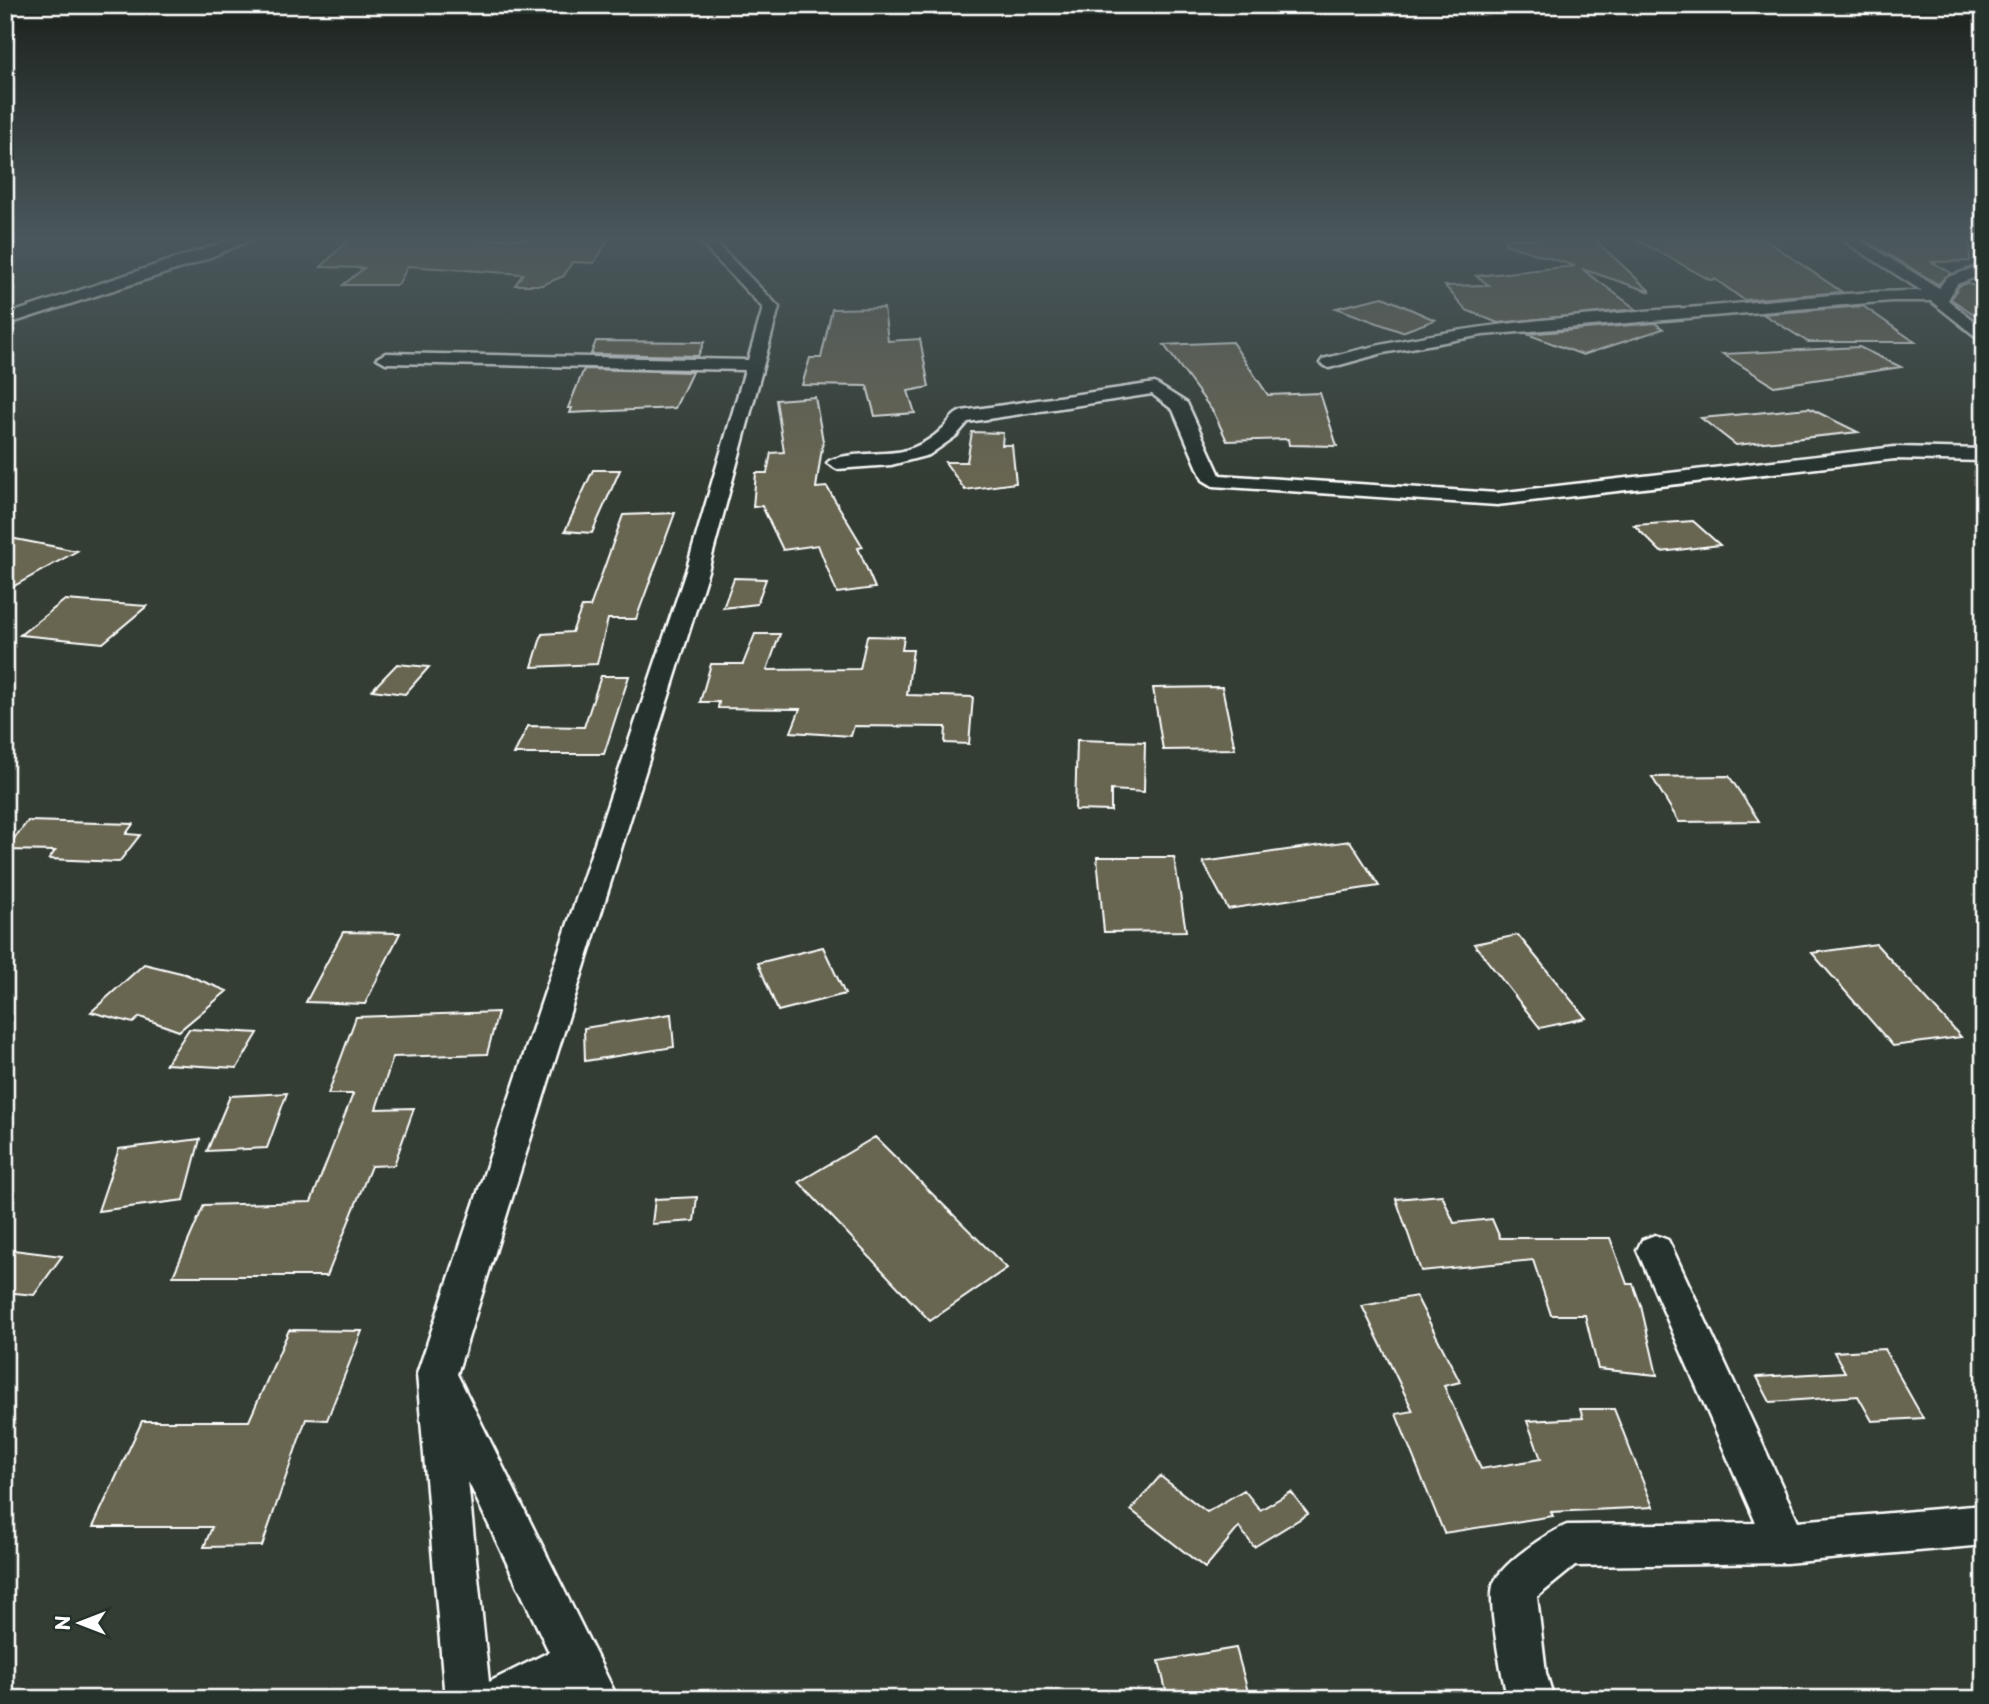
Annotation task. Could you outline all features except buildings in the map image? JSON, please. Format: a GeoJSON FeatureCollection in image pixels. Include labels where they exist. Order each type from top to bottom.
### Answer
{"type":"FeatureCollection","features":[{"type":"Feature","properties":{"kind":"street"},"geometry":{"type":"LineString","coordinates":[[468,1699],[437,1374],[697,571],[768,319]]}},
{"type":"Feature","properties":{"kind":"street"},"geometry":{"type":"LineString","coordinates":[[1329,363],[1372,349],[1485,328],[1597,319]]}},
{"type":"Feature","properties":{"kind":"street"},"geometry":{"type":"LineString","coordinates":[[1959,319],[1984,338]]}},
{"type":"Feature","properties":{"kind":"street"},"geometry":{"type":"LineString","coordinates":[[386,358],[755,365]]}},
{"type":"Feature","properties":{"kind":"street"},"geometry":{"type":"LineString","coordinates":[[837,463],[911,458],[949,436],[962,417],[1155,388],[1181,407],[1213,480],[1497,499],[1895,453],[1984,455]]}},
{"type":"Feature","properties":{"kind":"street"},"geometry":{"type":"LineString","coordinates":[[1655,1250],[1786,1543]]}},
{"type":"Feature","properties":{"kind":"street"},"geometry":{"type":"LineString","coordinates":[[437,1374],[586,1681],[505,1699]]}},
{"type":"Feature","properties":{"kind":"street"},"geometry":{"type":"LineString","coordinates":[[1531,1699],[1523,1673],[1514,1588],[1567,1546],[1786,1543],[1984,1525]]}}]}
